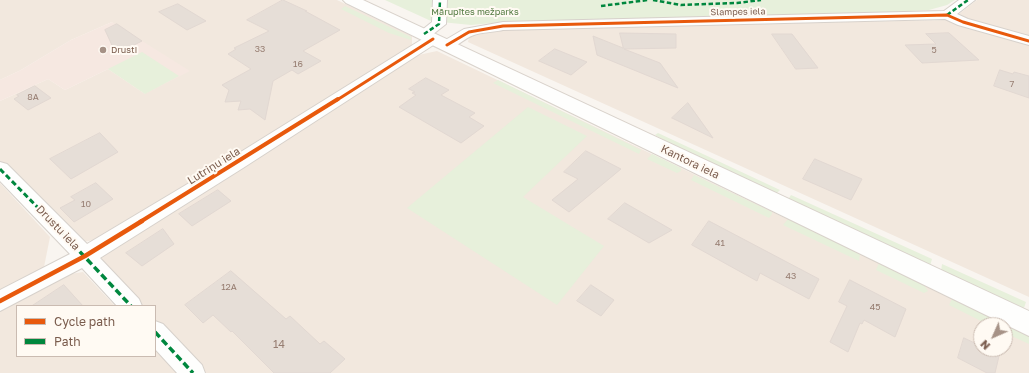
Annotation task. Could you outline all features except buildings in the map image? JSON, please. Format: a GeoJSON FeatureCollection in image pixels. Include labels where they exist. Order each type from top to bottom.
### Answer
{"type":"FeatureCollection","features":[{"type":"Feature","properties":{"kind":"main road","name":"Kantora iela"},"geometry":{"type":"LineString","coordinates":[[351,0],[1029,324]]}},
{"type":"Feature","properties":{"kind":"street"},"geometry":{"type":"LineString","coordinates":[[435,39],[439,24],[440,0]]}},
{"type":"Feature","properties":{"kind":"street"},"geometry":{"type":"LineString","coordinates":[[947,14],[968,0]]}},
{"type":"Feature","properties":{"kind":"street","name":"Slampes iela"},"geometry":{"type":"LineString","coordinates":[[435,39],[503,26],[947,14],[963,22],[1029,41]]}},
{"type":"Feature","properties":{"kind":"street","name":"Lutriņu iela"},"geometry":{"type":"LineString","coordinates":[[0,301],[85,256],[435,39]]}},
{"type":"Feature","properties":{"kind":"street","name":"Drustu iela"},"geometry":{"type":"LineString","coordinates":[[0,169],[85,256],[130,305]]}},
{"type":"Feature","properties":{"kind":"street"},"geometry":{"type":"LineString","coordinates":[[156,333],[193,373]]}},
{"type":"Feature","properties":{"kind":"shaded area"},"geometry":{"type":"Polygon","coordinates":[[[0,0],[337,0],[412,36],[412,47],[284,129],[94,240],[77,243],[0,164],[0,101],[48,79],[65,90],[108,69],[145,94],[112,22],[71,40],[21,70],[0,80],[0,0]]]}},
{"type":"Feature","properties":{"kind":"shaded area"},"geometry":{"type":"Polygon","coordinates":[[[977,0],[1029,0],[1029,39],[959,17],[959,14],[977,0]]]}},
{"type":"Feature","properties":{"kind":"shaded area"},"geometry":{"type":"Polygon","coordinates":[[[948,20],[1029,44],[1029,297],[468,42],[469,37],[505,29],[948,20]]]}},
{"type":"Feature","properties":{"kind":"shaded area"},"geometry":{"type":"Polygon","coordinates":[[[112,22],[190,71],[145,94],[108,69],[65,90],[48,79],[0,101],[0,80],[21,70],[71,40],[112,22]]]}},
{"type":"Feature","properties":{"kind":"shaded area"},"geometry":{"type":"Polygon","coordinates":[[[437,51],[991,317],[973,317],[973,357],[1013,357],[1013,327],[1029,335],[1029,373],[206,373],[156,321],[156,305],[140,305],[102,265],[102,257],[111,246],[414,56],[437,51]]]}},
{"type":"Feature","properties":{"kind":"shaded area"},"geometry":{"type":"Polygon","coordinates":[[[0,183],[50,237],[44,267],[0,292],[0,183]]]}},
{"type":"Feature","properties":{"kind":"shaded area"},"geometry":{"type":"Polygon","coordinates":[[[83,272],[114,305],[16,305],[16,357],[156,357],[156,350],[177,373],[0,373],[0,311],[64,275],[83,272]]]}},
{"type":"Feature","properties":{"kind":"green space","name":"Mārupītes mežparks"},"geometry":{"type":"Polygon","coordinates":[[[385,0],[955,0],[947,5],[929,10],[874,13],[493,23],[471,25],[431,21],[385,0]]]}},
{"type":"Feature","properties":{"kind":"green space"},"geometry":{"type":"Polygon","coordinates":[[[345,6],[411,37],[411,40],[389,33],[341,9],[345,6]]]}},
{"type":"Feature","properties":{"kind":"green space"},"geometry":{"type":"Polygon","coordinates":[[[142,52],[179,76],[145,94],[108,69],[142,52]]]}},
{"type":"Feature","properties":{"kind":"green space"},"geometry":{"type":"Polygon","coordinates":[[[498,80],[641,150],[639,154],[493,83],[498,80]]]}},
{"type":"Feature","properties":{"kind":"green space"},"geometry":{"type":"Polygon","coordinates":[[[528,107],[587,136],[523,197],[604,246],[557,305],[407,208],[528,107]]]}},
{"type":"Feature","properties":{"kind":"green space"},"geometry":{"type":"Polygon","coordinates":[[[658,133],[780,190],[776,194],[693,156],[655,135],[658,133]]]}},
{"type":"Feature","properties":{"kind":"green space"},"geometry":{"type":"Polygon","coordinates":[[[652,154],[681,168],[681,171],[677,173],[647,159],[652,154]]]}},
{"type":"Feature","properties":{"kind":"green space"},"geometry":{"type":"Polygon","coordinates":[[[694,175],[772,212],[772,214],[769,218],[691,180],[694,175]]]}},
{"type":"Feature","properties":{"kind":"green space"},"geometry":{"type":"Polygon","coordinates":[[[791,195],[932,259],[930,266],[787,201],[791,195]]]}},
{"type":"Feature","properties":{"kind":"green space"},"geometry":{"type":"Polygon","coordinates":[[[788,219],[860,254],[859,261],[783,225],[788,219]]]}},
{"type":"Feature","properties":{"kind":"green space"},"geometry":{"type":"Polygon","coordinates":[[[879,263],[924,285],[928,291],[924,293],[876,270],[879,263]]]}},
{"type":"Feature","properties":{"kind":"green space"},"geometry":{"type":"Polygon","coordinates":[[[942,264],[1026,302],[1024,308],[941,271],[942,264]]]}},
{"type":"Feature","properties":{"kind":"green space"},"geometry":{"type":"Polygon","coordinates":[[[952,299],[989,317],[973,317],[949,305],[952,299]]]}},
{"type":"Feature","properties":{"kind":"green space"},"geometry":{"type":"Polygon","coordinates":[[[1013,328],[1029,336],[1029,344],[1013,337],[1013,328]]]}},
{"type":"Feature","properties":{"kind":"marked path"},"geometry":{"type":"LineString","coordinates":[[424,34],[439,24],[440,0]]}},
{"type":"Feature","properties":{"kind":"marked path"},"geometry":{"type":"LineString","coordinates":[[601,6],[648,0]]}},
{"type":"Feature","properties":{"kind":"marked path"},"geometry":{"type":"LineString","coordinates":[[653,0],[681,5],[737,3],[761,0]]}},
{"type":"Feature","properties":{"kind":"marked path"},"geometry":{"type":"LineString","coordinates":[[947,15],[968,0]]}},
{"type":"Feature","properties":{"kind":"marked path"},"geometry":{"type":"LineString","coordinates":[[0,169],[85,256],[130,305]]}},
{"type":"Feature","properties":{"kind":"marked path"},"geometry":{"type":"LineString","coordinates":[[156,333],[193,373]]}},
{"type":"Feature","properties":{"kind":"cycle path"},"geometry":{"type":"LineString","coordinates":[[447,45],[469,32],[503,26],[947,15],[963,22],[1029,41]]}},
{"type":"Feature","properties":{"kind":"cycle path"},"geometry":{"type":"LineString","coordinates":[[0,301],[85,256],[237,163],[433,39]]}},
{"type":"Feature","properties":{"kind":"place","name":"Drusti"},"geometry":{"type":"Point","coordinates":[103,50]}}]}
